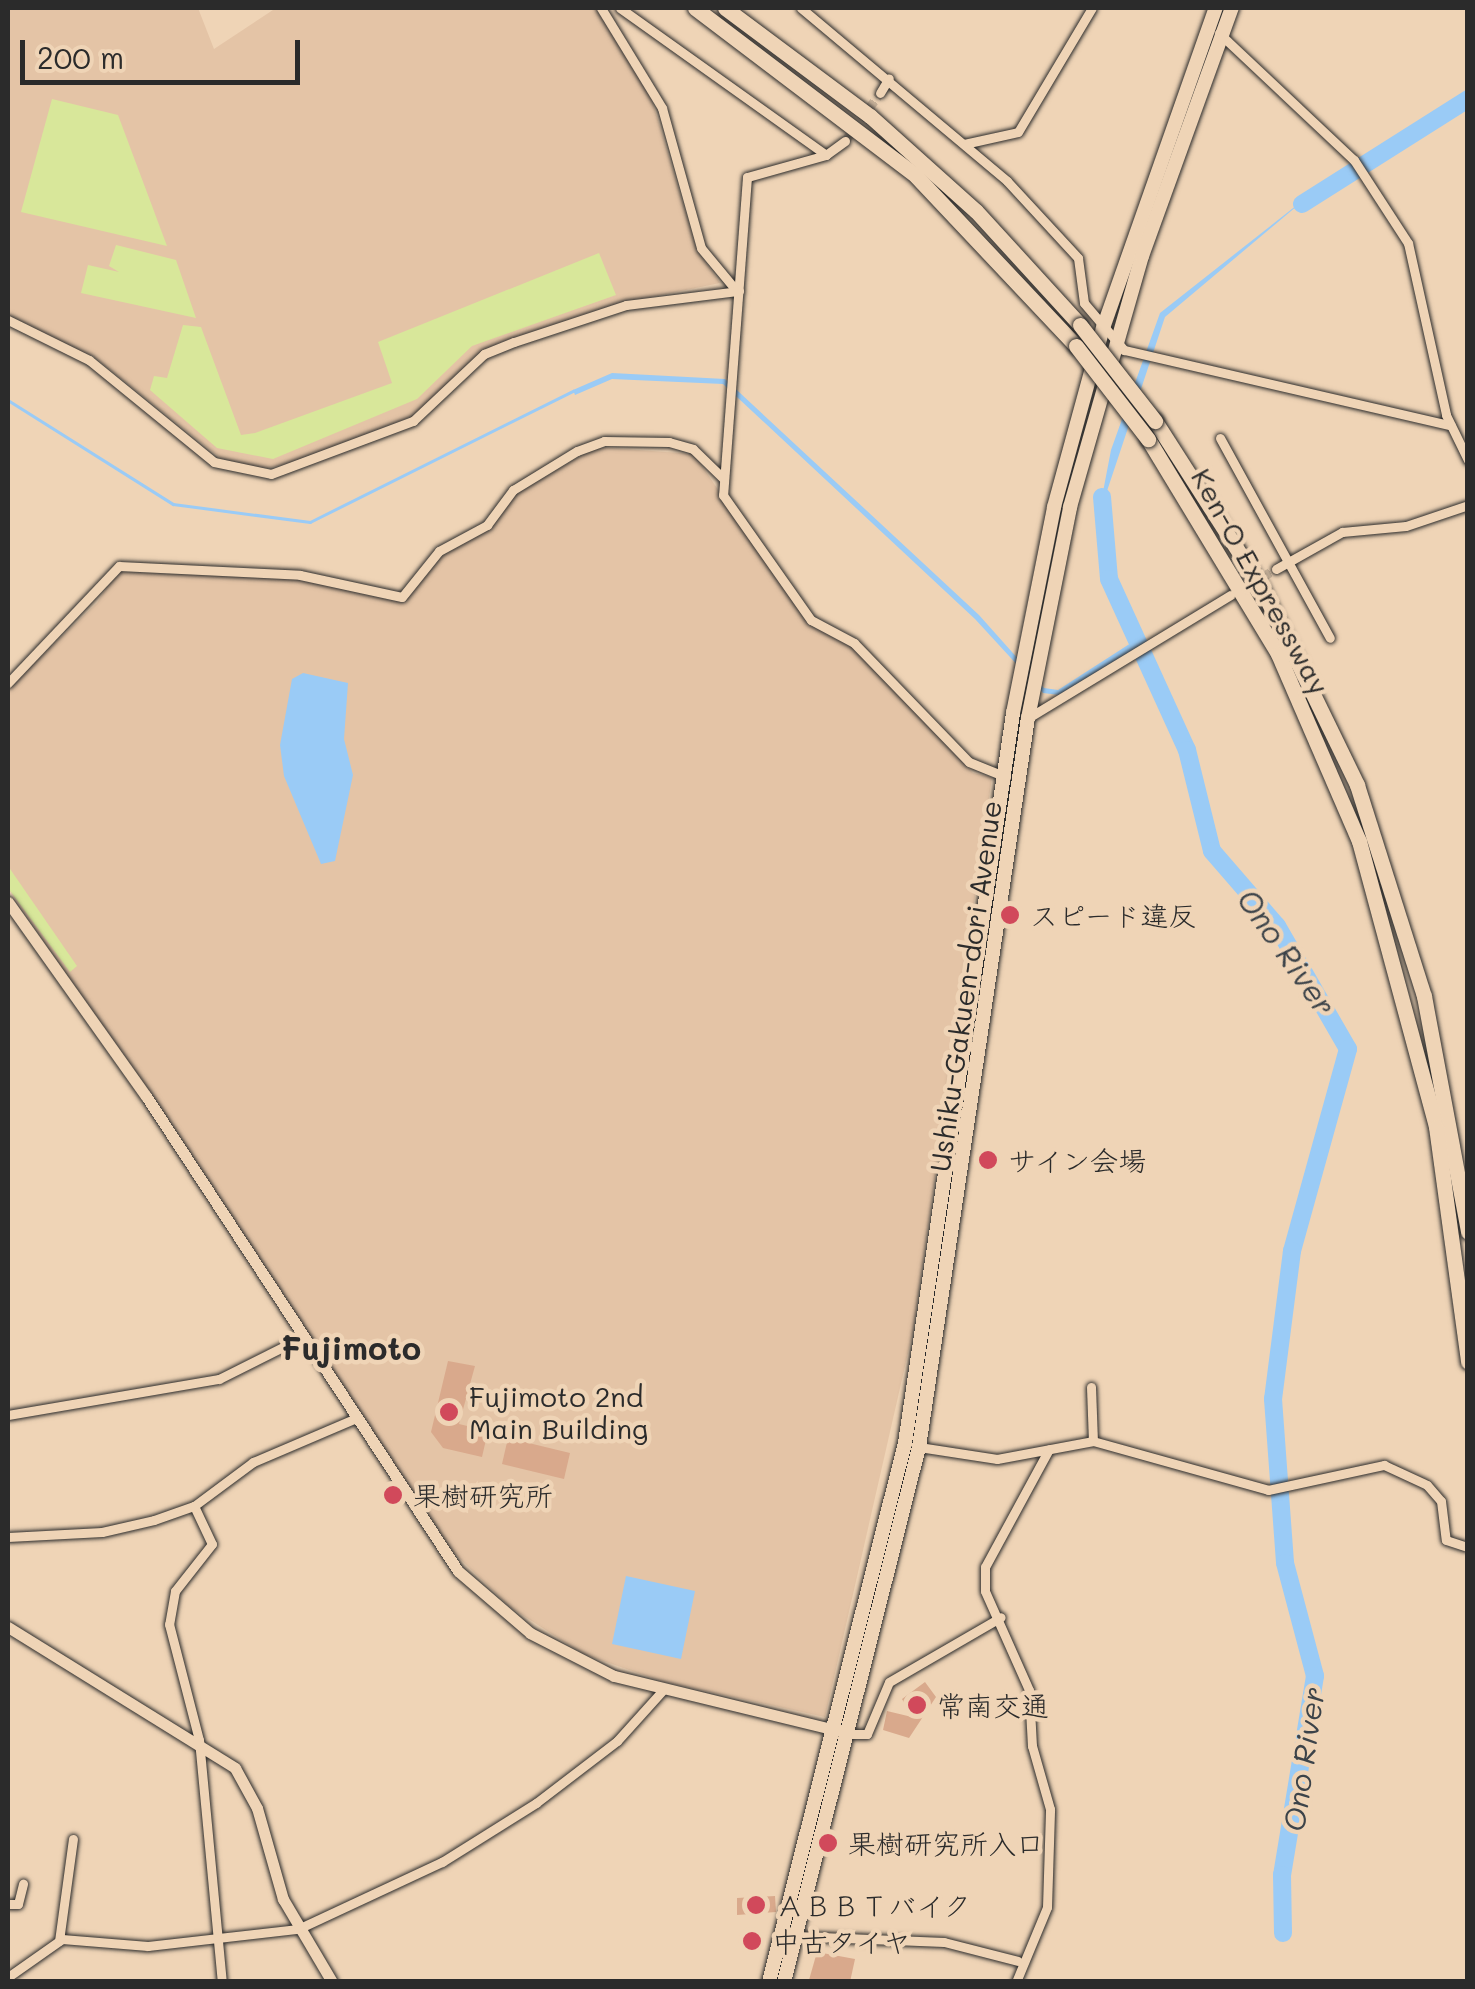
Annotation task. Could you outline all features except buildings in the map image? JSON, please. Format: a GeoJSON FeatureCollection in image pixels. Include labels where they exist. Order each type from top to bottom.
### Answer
{"type":"FeatureCollection","features":[{"type":"Feature","properties":{"kind":"highway","name":"Ken-O Expressway"},"geometry":{"type":"LineString","coordinates":[[696,8],[916,176],[1076,346],[1148,439],[1278,654],[1359,841],[1433,1112],[1468,1362]]}},
{"type":"Feature","properties":{"kind":"highway","name":"Ken-O Expressway"},"geometry":{"type":"LineString","coordinates":[[725,8],[912,153],[1080,325],[1155,421],[1262,587],[1356,785],[1424,996],[1468,1232]]}},
{"type":"Feature","properties":{"kind":"highway","name":"Ushiku-Gakuen-dori Avenue"},"geometry":{"type":"LineString","coordinates":[[784,1982],[918,1376],[1050,524],[1103,328],[1216,8]]}},
{"type":"Feature","properties":{"kind":"highway","name":"Ushiku-Gakuen-dori Avenue"},"geometry":{"type":"LineString","coordinates":[[768,1982],[919,1447],[1011,778],[1028,718],[1070,507],[1114,343],[1232,8]]}},
{"type":"Feature","properties":{"kind":"street"},"geometry":{"type":"LineString","coordinates":[[601,8],[662,108],[700,248],[739,292]]}},
{"type":"Feature","properties":{"kind":"street"},"geometry":{"type":"LineString","coordinates":[[620,8],[826,155]]}},
{"type":"Feature","properties":{"kind":"street"},"geometry":{"type":"LineString","coordinates":[[801,8],[964,144],[1078,258],[1084,303],[1114,343],[1145,357],[1450,425]]}},
{"type":"Feature","properties":{"kind":"street"},"geometry":{"type":"LineString","coordinates":[[964,144],[1018,132],[1092,8]]}},
{"type":"Feature","properties":{"kind":"street"},"geometry":{"type":"LineString","coordinates":[[1210,24],[1354,160],[1408,243],[1450,425],[1468,460]]}},
{"type":"Feature","properties":{"kind":"street"},"geometry":{"type":"LineString","coordinates":[[880,93],[889,78]]}},
{"type":"Feature","properties":{"kind":"street"},"geometry":{"type":"LineString","coordinates":[[844,141],[826,155],[747,177],[723,495],[811,620],[854,643],[969,762],[1011,778]]}},
{"type":"Feature","properties":{"kind":"street"},"geometry":{"type":"LineString","coordinates":[[8,320],[89,360],[214,462],[271,474],[413,421],[484,354],[514,342],[626,305],[739,292]]}},
{"type":"Feature","properties":{"kind":"street"},"geometry":{"type":"LineString","coordinates":[[1220,438],[1330,638]]}},
{"type":"Feature","properties":{"kind":"street"},"geometry":{"type":"LineString","coordinates":[[8,683],[119,566],[300,575],[402,596],[439,551],[488,525],[513,490],[591,446],[684,445],[724,479]]}},
{"type":"Feature","properties":{"kind":"street"},"geometry":{"type":"LineString","coordinates":[[1276,568],[1342,532],[1406,526],[1468,505]]}},
{"type":"Feature","properties":{"kind":"street"},"geometry":{"type":"LineString","coordinates":[[1028,718],[1230,595]]}},
{"type":"Feature","properties":{"kind":"street"},"geometry":{"type":"LineString","coordinates":[[8,902],[146,1096],[434,1543],[478,1590],[562,1652],[662,1691],[841,1732],[867,1734],[889,1682],[1001,1617]]}},
{"type":"Feature","properties":{"kind":"street"},"geometry":{"type":"LineString","coordinates":[[8,1415],[219,1379],[301,1338]]}},
{"type":"Feature","properties":{"kind":"street"},"geometry":{"type":"LineString","coordinates":[[1091,1387],[1093,1440]]}},
{"type":"Feature","properties":{"kind":"street"},"geometry":{"type":"LineString","coordinates":[[8,1537],[102,1532],[194,1506],[253,1462],[354,1418]]}},
{"type":"Feature","properties":{"kind":"street"},"geometry":{"type":"LineString","coordinates":[[919,1447],[997,1458],[1093,1440],[1268,1490],[1384,1465],[1427,1486],[1441,1500],[1446,1540],[1465,1546]]}},
{"type":"Feature","properties":{"kind":"street"},"geometry":{"type":"LineString","coordinates":[[1016,1982],[1018,1961],[1047,1907],[1051,1825],[1032,1746],[1030,1690],[1001,1617],[986,1591],[985,1567],[1049,1450]]}},
{"type":"Feature","properties":{"kind":"street"},"geometry":{"type":"LineString","coordinates":[[194,1506],[212,1544],[175,1591],[169,1624],[199,1740],[222,1982]]}},
{"type":"Feature","properties":{"kind":"street"},"geometry":{"type":"LineString","coordinates":[[8,1627],[199,1740],[249,1788],[298,1928],[332,1982]]}},
{"type":"Feature","properties":{"kind":"street"},"geometry":{"type":"LineString","coordinates":[[8,1976],[59,1941],[148,1946],[298,1928],[442,1862],[536,1804],[617,1741],[662,1691]]}},
{"type":"Feature","properties":{"kind":"street"},"geometry":{"type":"LineString","coordinates":[[59,1941],[73,1839]]}},
{"type":"Feature","properties":{"kind":"street"},"geometry":{"type":"LineString","coordinates":[[8,1904],[18,1904],[23,1884]]}},
{"type":"Feature","properties":{"kind":"street"},"geometry":{"type":"LineString","coordinates":[[796,1936],[944,1942],[1018,1961]]}},
{"type":"Feature","properties":{"kind":"shaded area"},"geometry":{"type":"Polygon","coordinates":[[[8,8],[198,8],[214,49],[276,8],[597,8],[648,87],[697,250],[720,283],[613,305],[498,343],[413,416],[291,463],[258,470],[223,460],[93,356],[35,335],[8,314],[8,8]]]}},
{"type":"Feature","properties":{"kind":"shaded area"},"geometry":{"type":"Polygon","coordinates":[[[596,447],[694,454],[805,619],[852,646],[973,773],[992,777],[913,1331],[825,1717],[664,1682],[583,1654],[510,1607],[453,1552],[8,888],[8,688],[97,603],[117,572],[283,577],[405,600],[442,556],[492,525],[516,494],[596,447]]]}},
{"type":"Feature","properties":{"kind":"green space"},"geometry":{"type":"Polygon","coordinates":[[[52,99],[118,115],[167,246],[21,212],[52,99]]]}},
{"type":"Feature","properties":{"kind":"green space"},"geometry":{"type":"Polygon","coordinates":[[[116,245],[176,260],[196,318],[81,293],[88,265],[119,272],[109,266],[116,245]]]}},
{"type":"Feature","properties":{"kind":"green space"},"geometry":{"type":"Polygon","coordinates":[[[599,253],[616,295],[472,346],[417,399],[273,459],[217,448],[150,390],[154,376],[167,378],[183,325],[201,327],[241,435],[255,433],[392,383],[378,342],[599,253]]]}},
{"type":"Feature","properties":{"kind":"green space"},"geometry":{"type":"Polygon","coordinates":[[[8,866],[77,966],[70,972],[8,888],[8,866]]]}},
{"type":"Feature","properties":{"kind":"water"},"geometry":{"type":"Polygon","coordinates":[[[1316,190],[1165,317],[1098,518],[1111,450],[1160,313],[1316,190]]]}},
{"type":"Feature","properties":{"kind":"water"},"geometry":{"type":"Polygon","coordinates":[[[612,373],[725,379],[979,615],[1044,688],[1058,690],[1131,643],[1135,649],[1059,695],[1043,693],[975,619],[723,384],[612,379],[575,395],[573,390],[612,373]]]}},
{"type":"Feature","properties":{"kind":"water"},"geometry":{"type":"Polygon","coordinates":[[[303,673],[348,683],[344,739],[353,775],[335,861],[321,864],[284,776],[280,745],[292,679],[303,673]]]}},
{"type":"Feature","properties":{"kind":"water"},"geometry":{"type":"Polygon","coordinates":[[[626,1576],[695,1591],[681,1659],[612,1644],[626,1576]]]}},
{"type":"Feature","properties":{"kind":"waterway","name":"Ono River"},"geometry":{"type":"LineString","coordinates":[[1302,204],[1468,99]]}},
{"type":"Feature","properties":{"kind":"waterway"},"geometry":{"type":"LineString","coordinates":[[8,400],[173,504],[310,522],[573,391]]}},
{"type":"Feature","properties":{"kind":"waterway","name":"Ono River"},"geometry":{"type":"LineString","coordinates":[[1102,497],[1109,579],[1187,750],[1212,851],[1277,926],[1348,1049],[1292,1251],[1273,1399],[1285,1563],[1315,1676],[1282,1875],[1283,1933]]}},
{"type":"Feature","properties":{"kind":"waterway","name":"Ono River"},"geometry":{"type":"LineString","coordinates":[[1133,646],[1137,643]]}},
{"type":"Feature","properties":{"kind":"tunnel"},"geometry":{"type":"LineString","coordinates":[[845,141],[880,93]]}},
{"type":"Feature","properties":{"kind":"tunnel"},"geometry":{"type":"LineString","coordinates":[[1239,590],[1276,569]]}},
{"type":"Feature","properties":{"kind":"place","name":"スピード違反"},"geometry":{"type":"Point","coordinates":[1010,915]}},
{"type":"Feature","properties":{"kind":"place","name":"サイン会場"},"geometry":{"type":"Point","coordinates":[988,1160]}},
{"type":"Feature","properties":{"kind":"place","name":"Fujimoto 2nd Main Building"},"geometry":{"type":"Point","coordinates":[449,1412]}},
{"type":"Feature","properties":{"kind":"place","name":"果樹研究所"},"geometry":{"type":"Point","coordinates":[393,1495]}},
{"type":"Feature","properties":{"kind":"place","name":"常南交通"},"geometry":{"type":"Point","coordinates":[917,1705]}},
{"type":"Feature","properties":{"kind":"place","name":"果樹研究所入口"},"geometry":{"type":"Point","coordinates":[828,1843]}},
{"type":"Feature","properties":{"kind":"place","name":"ＡＢＢＴバイク"},"geometry":{"type":"Point","coordinates":[756,1905]}},
{"type":"Feature","properties":{"kind":"place","name":"中古タイヤ"},"geometry":{"type":"Point","coordinates":[752,1941]}},
{"type":"Feature","properties":{"kind":"district","name":"Fujimoto"},"geometry":{"type":"Point","coordinates":[351,1347]}}]}
